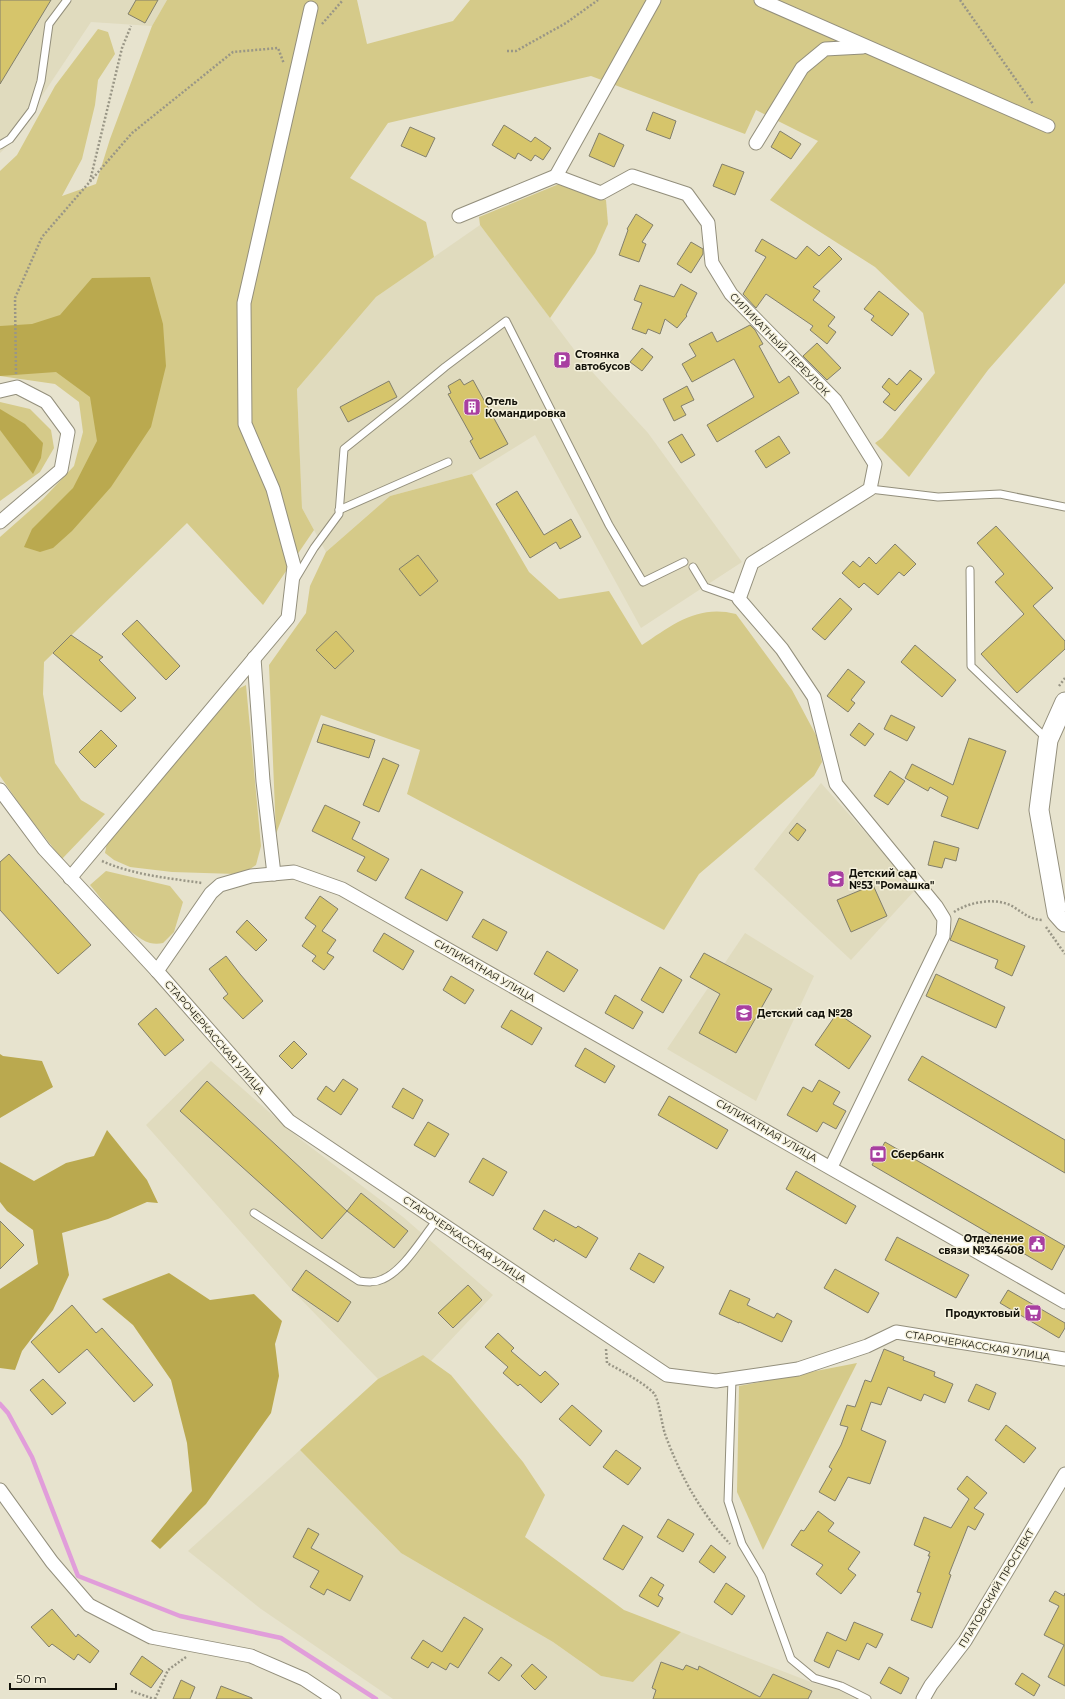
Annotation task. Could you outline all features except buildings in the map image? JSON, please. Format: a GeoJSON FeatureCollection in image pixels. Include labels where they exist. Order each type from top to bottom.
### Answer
{"type":"FeatureCollection","features":[{"type":"Feature","properties":{"kind":"street"},"geometry":{"type":"LineString","coordinates":[[459,216],[556,176],[654,0]]}},
{"type":"Feature","properties":{"kind":"street"},"geometry":{"type":"LineString","coordinates":[[760,0],[1048,126]]}},
{"type":"Feature","properties":{"kind":"street"},"geometry":{"type":"LineString","coordinates":[[70,878],[288,618],[294,566],[273,489],[245,424],[244,304],[311,8]]}},
{"type":"Feature","properties":{"kind":"street"},"geometry":{"type":"LineString","coordinates":[[756,143],[802,68],[825,49],[867,47]]}},
{"type":"Feature","properties":{"kind":"street","name":"СИЛИКАТНЫЙ ПЕРЕУЛОК"},"geometry":{"type":"LineString","coordinates":[[556,176],[601,193],[632,176],[687,194],[708,223],[712,263],[731,294],[835,400],[875,464],[870,489]]}},
{"type":"Feature","properties":{"kind":"street"},"geometry":{"type":"LineString","coordinates":[[0,391],[17,387],[46,402],[68,432],[61,470],[0,522]]}},
{"type":"Feature","properties":{"kind":"street"},"geometry":{"type":"LineString","coordinates":[[831,1167],[943,936],[944,919],[936,906],[836,784],[814,696],[782,649],[739,599],[752,563],[870,489]]}},
{"type":"Feature","properties":{"kind":"street"},"geometry":{"type":"LineString","coordinates":[[254,658],[263,781],[274,874]]}},
{"type":"Feature","properties":{"kind":"street"},"geometry":{"type":"LineString","coordinates":[[1061,917],[1039,810],[1048,740],[1065,702]]}},
{"type":"Feature","properties":{"kind":"street","name":"СТАРОЧЕРКАССКАЯ УЛИЦА"},"geometry":{"type":"LineString","coordinates":[[0,790],[44,849],[157,971],[289,1121],[667,1375],[716,1381],[798,1369],[867,1346],[896,1332],[1065,1359]]}},
{"type":"Feature","properties":{"kind":"street","name":"СИЛИКАТНАЯ УЛИЦА"},"geometry":{"type":"LineString","coordinates":[[220,885],[251,876],[294,872],[342,889],[1065,1302]]}},
{"type":"Feature","properties":{"kind":"street"},"geometry":{"type":"LineString","coordinates":[[157,971],[211,893],[220,885]]}},
{"type":"Feature","properties":{"kind":"street","name":"ПЛАТОВСКИЙ ПРОСПЕКТ"},"geometry":{"type":"LineString","coordinates":[[923,1699],[931,1685],[965,1641],[1065,1474]]}},
{"type":"Feature","properties":{"kind":"street"},"geometry":{"type":"LineString","coordinates":[[0,1490],[52,1562],[89,1605],[150,1637],[251,1656],[304,1680],[334,1699]]}},
{"type":"Feature","properties":{"kind":"lane"},"geometry":{"type":"LineString","coordinates":[[0,145],[10,139],[32,110],[41,81],[49,24],[68,0]]}},
{"type":"Feature","properties":{"kind":"lane"},"geometry":{"type":"LineString","coordinates":[[292,586],[314,548],[339,514],[344,449],[445,366],[506,321],[609,525],[643,582],[684,562]]}},
{"type":"Feature","properties":{"kind":"lane"},"geometry":{"type":"LineString","coordinates":[[339,510],[448,462]]}},
{"type":"Feature","properties":{"kind":"lane"},"geometry":{"type":"LineString","coordinates":[[870,489],[938,497],[1000,494],[1065,507]]}},
{"type":"Feature","properties":{"kind":"lane"},"geometry":{"type":"LineString","coordinates":[[693,567],[704,587],[739,599]]}},
{"type":"Feature","properties":{"kind":"lane"},"geometry":{"type":"LineString","coordinates":[[970,570],[971,666],[1048,740]]}},
{"type":"Feature","properties":{"kind":"lane"},"geometry":{"type":"LineString","coordinates":[[254,1213],[359,1281],[370,1282],[382,1280],[398,1269],[437,1220]]}},
{"type":"Feature","properties":{"kind":"lane"},"geometry":{"type":"LineString","coordinates":[[732,1379],[728,1501],[742,1544],[761,1576],[791,1659],[814,1678],[841,1686],[867,1699]]}},
{"type":"Feature","properties":{"kind":"path"},"geometry":{"type":"LineString","coordinates":[[508,51],[516,51],[566,23],[598,0]]}},
{"type":"Feature","properties":{"kind":"path"},"geometry":{"type":"LineString","coordinates":[[960,0],[1048,126]]}},
{"type":"Feature","properties":{"kind":"path"},"geometry":{"type":"LineString","coordinates":[[90,181],[122,48],[131,26]]}},
{"type":"Feature","properties":{"kind":"path"},"geometry":{"type":"LineString","coordinates":[[17,387],[14,298],[42,237],[132,133],[233,52],[278,48],[293,86]]}},
{"type":"Feature","properties":{"kind":"path"},"geometry":{"type":"LineString","coordinates":[[89,856],[119,869],[168,878],[220,885]]}},
{"type":"Feature","properties":{"kind":"path"},"geometry":{"type":"LineString","coordinates":[[944,919],[962,906],[973,903],[998,902],[1010,905],[1034,920],[1045,921],[1061,917]]}},
{"type":"Feature","properties":{"kind":"path"},"geometry":{"type":"LineString","coordinates":[[605,1333],[607,1363],[635,1378],[655,1395],[661,1424],[675,1460],[697,1504],[734,1548]]}},
{"type":"Feature","properties":{"kind":"path"},"geometry":{"type":"LineString","coordinates":[[131,1691],[155,1699],[168,1670],[188,1655]]}},
{"type":"Feature","properties":{"kind":"shaded area"},"geometry":{"type":"Polygon","coordinates":[[[0,0],[167,0],[152,26],[91,22],[12,141],[0,153],[0,0]]]}},
{"type":"Feature","properties":{"kind":"shaded area"},"geometry":{"type":"Polygon","coordinates":[[[167,0],[357,0],[367,44],[453,21],[470,0],[1065,0],[1065,283],[988,370],[909,477],[875,443],[882,438],[935,373],[923,313],[875,267],[770,200],[818,141],[756,110],[745,134],[591,76],[388,123],[350,178],[426,222],[434,257],[376,297],[297,389],[302,508],[314,530],[263,605],[187,523],[44,662],[43,694],[55,763],[81,800],[105,814],[62,859],[25,812],[0,776],[0,537],[43,499],[74,466],[83,432],[79,402],[55,384],[0,376],[0,171],[17,155],[55,86],[98,29],[108,32],[115,54],[98,80],[95,105],[82,159],[62,196],[96,184],[110,139],[152,26],[167,0]]]}},
{"type":"Feature","properties":{"kind":"shaded area"},"geometry":{"type":"Polygon","coordinates":[[[559,184],[606,200],[608,224],[595,253],[550,318],[480,225],[479,217],[559,184]]]}},
{"type":"Feature","properties":{"kind":"shaded area"},"geometry":{"type":"Polygon","coordinates":[[[480,225],[585,364],[648,433],[742,562],[641,628],[535,435],[472,474],[390,496],[326,552],[302,508],[297,389],[376,297],[480,225]]]}},
{"type":"Feature","properties":{"kind":"shaded area"},"geometry":{"type":"Polygon","coordinates":[[[150,277],[163,324],[166,366],[151,427],[111,487],[72,531],[53,548],[40,552],[24,547],[32,529],[73,488],[97,441],[90,397],[56,372],[0,376],[0,326],[32,324],[60,315],[92,278],[150,277]]]}},
{"type":"Feature","properties":{"kind":"shaded area"},"geometry":{"type":"Polygon","coordinates":[[[0,402],[30,409],[51,430],[54,448],[40,472],[0,501],[0,402]]]}},
{"type":"Feature","properties":{"kind":"shaded area"},"geometry":{"type":"Polygon","coordinates":[[[0,409],[25,424],[43,443],[41,458],[33,474],[0,430],[0,409]]]}},
{"type":"Feature","properties":{"kind":"shaded area"},"geometry":{"type":"Polygon","coordinates":[[[472,474],[529,572],[559,599],[609,591],[642,645],[664,630],[697,614],[722,612],[736,614],[792,690],[817,737],[822,762],[814,776],[699,874],[664,930],[407,794],[420,750],[321,715],[276,834],[269,665],[306,613],[310,586],[326,552],[390,496],[472,474]]]}},
{"type":"Feature","properties":{"kind":"shaded area"},"geometry":{"type":"Polygon","coordinates":[[[246,685],[261,846],[256,865],[247,871],[236,874],[172,872],[130,867],[114,860],[105,853],[107,843],[226,702],[238,689],[246,685]]]}},
{"type":"Feature","properties":{"kind":"shaded area","name":"Детский сад №53 \"Ромашка\""},"geometry":{"type":"Polygon","coordinates":[[[821,783],[916,889],[851,960],[754,869],[821,783]]]}},
{"type":"Feature","properties":{"kind":"shaded area"},"geometry":{"type":"Polygon","coordinates":[[[106,871],[170,886],[183,902],[174,932],[163,943],[150,943],[133,934],[117,918],[90,885],[106,871]]]}},
{"type":"Feature","properties":{"kind":"shaded area","name":"Детский сад №28"},"geometry":{"type":"Polygon","coordinates":[[[745,933],[814,976],[756,1101],[667,1049],[745,933]]]}},
{"type":"Feature","properties":{"kind":"shaded area"},"geometry":{"type":"Polygon","coordinates":[[[0,1054],[3,1056],[42,1061],[53,1087],[0,1118],[0,1054]]]}},
{"type":"Feature","properties":{"kind":"shaded area"},"geometry":{"type":"Polygon","coordinates":[[[211,1061],[300,1139],[403,1217],[493,1295],[431,1361],[423,1355],[378,1379],[292,1290],[146,1125],[211,1061]]]}},
{"type":"Feature","properties":{"kind":"shaded area"},"geometry":{"type":"Polygon","coordinates":[[[107,1130],[147,1180],[158,1203],[147,1202],[108,1219],[62,1233],[69,1275],[53,1310],[22,1351],[15,1370],[0,1368],[0,1289],[38,1264],[33,1230],[7,1211],[0,1202],[0,1162],[34,1181],[66,1163],[94,1156],[107,1130]]]}},
{"type":"Feature","properties":{"kind":"shaded area"},"geometry":{"type":"Polygon","coordinates":[[[169,1273],[210,1300],[254,1294],[282,1321],[275,1344],[279,1376],[271,1413],[206,1504],[160,1549],[151,1541],[192,1491],[187,1443],[171,1380],[133,1325],[102,1299],[169,1273]]]}},
{"type":"Feature","properties":{"kind":"shaded area"},"geometry":{"type":"Polygon","coordinates":[[[423,1355],[451,1375],[523,1462],[545,1495],[525,1537],[624,1610],[681,1632],[633,1682],[601,1676],[553,1642],[401,1553],[300,1450],[378,1379],[423,1355]]]}},
{"type":"Feature","properties":{"kind":"shaded area"},"geometry":{"type":"Polygon","coordinates":[[[857,1363],[763,1550],[737,1492],[739,1386],[857,1363]]]}},
{"type":"Feature","properties":{"kind":"shaded area"},"geometry":{"type":"Polygon","coordinates":[[[300,1450],[401,1553],[553,1642],[601,1676],[633,1682],[681,1632],[816,1684],[839,1690],[855,1699],[393,1699],[261,1609],[188,1551],[300,1450]]]}},
{"type":"Feature","properties":{"kind":"waterway"},"geometry":{"type":"LineString","coordinates":[[0,1404],[8,1413],[32,1457],[78,1576],[180,1616],[281,1638],[376,1699]]}},
{"type":"Feature","properties":{"kind":"place","name":"Стоянка автобусов"},"geometry":{"type":"Point","coordinates":[562,360]}},
{"type":"Feature","properties":{"kind":"place","name":"Отель Командировка"},"geometry":{"type":"Point","coordinates":[472,407]}},
{"type":"Feature","properties":{"kind":"place","name":"Детский сад №53 \"Ромашка\""},"geometry":{"type":"Point","coordinates":[836,879]}},
{"type":"Feature","properties":{"kind":"place","name":"Детский сад №28"},"geometry":{"type":"Point","coordinates":[744,1013]}},
{"type":"Feature","properties":{"kind":"place","name":"Сбербанк"},"geometry":{"type":"Point","coordinates":[878,1154]}},
{"type":"Feature","properties":{"kind":"place","name":"Отделение связи №346408"},"geometry":{"type":"Point","coordinates":[1037,1244]}},
{"type":"Feature","properties":{"kind":"place","name":"Продуктовый"},"geometry":{"type":"Point","coordinates":[1033,1313]}}]}
